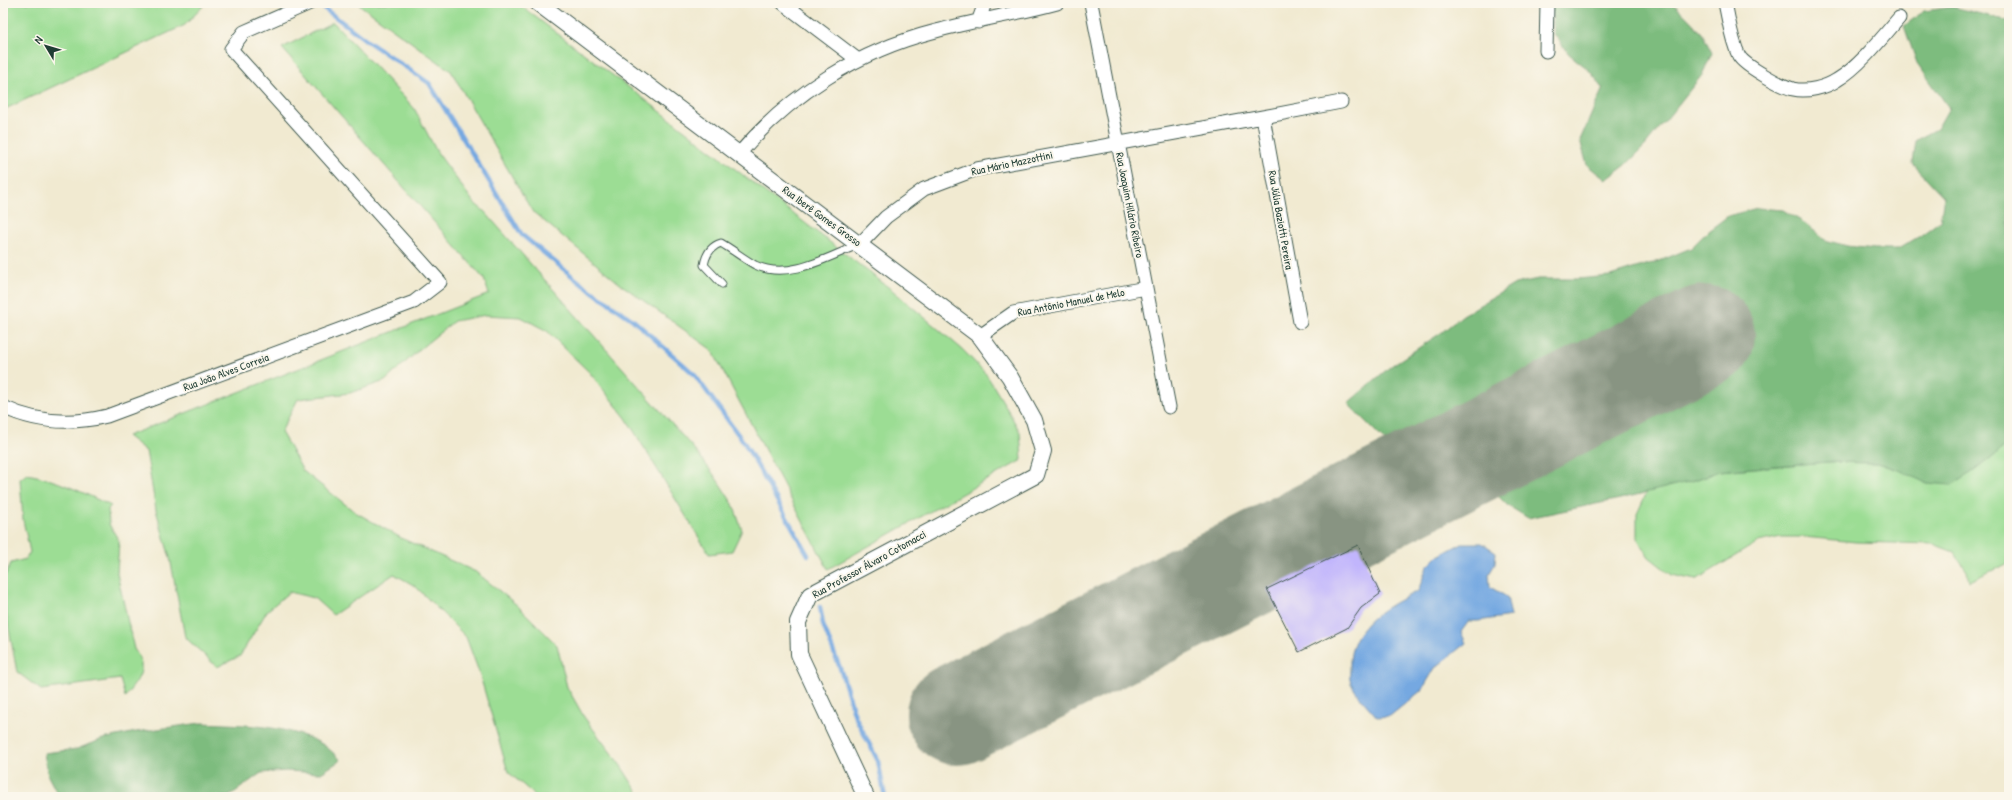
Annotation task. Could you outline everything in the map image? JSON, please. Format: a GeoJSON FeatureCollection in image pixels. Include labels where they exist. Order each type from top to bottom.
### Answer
{"type":"FeatureCollection","features":[{"type":"Feature","properties":{"kind":"street","name":"Rua João Alves Correia"},"geometry":{"type":"LineString","coordinates":[[3,407],[31,418],[48,421],[78,422],[107,416],[414,302],[440,282],[232,49],[244,32],[310,3]]}},
{"type":"Feature","properties":{"kind":"street","name":"Rua Iberê Gomes Grosso"},"geometry":{"type":"LineString","coordinates":[[538,3],[738,155],[860,244],[980,336],[1010,377],[1034,420],[1043,451],[1036,475]]}},
{"type":"Feature","properties":{"kind":"street"},"geometry":{"type":"LineString","coordinates":[[784,3],[858,60]]}},
{"type":"Feature","properties":{"kind":"street"},"geometry":{"type":"LineString","coordinates":[[978,22],[985,3]]}},
{"type":"Feature","properties":{"kind":"street"},"geometry":{"type":"LineString","coordinates":[[738,155],[761,129],[805,91],[858,60],[884,48],[936,31],[978,22],[1026,7],[1057,3]]}},
{"type":"Feature","properties":{"kind":"street","name":"Rua Joaquim Hilário Ribeiro"},"geometry":{"type":"LineString","coordinates":[[1091,3],[1169,407]]}},
{"type":"Feature","properties":{"kind":"street"},"geometry":{"type":"LineString","coordinates":[[1546,51],[1547,3]]}},
{"type":"Feature","properties":{"kind":"street"},"geometry":{"type":"LineString","coordinates":[[1725,3],[1732,35],[1740,57],[1752,69],[1793,88],[1817,88],[1837,80],[1864,57],[1899,18]]}},
{"type":"Feature","properties":{"kind":"street","name":"Rua Mário Mazzottini"},"geometry":{"type":"LineString","coordinates":[[860,244],[886,218],[924,189],[977,169],[1341,102]]}},
{"type":"Feature","properties":{"kind":"street","name":"Rua Júlia Baziotti Pereira"},"geometry":{"type":"LineString","coordinates":[[1263,117],[1300,322]]}},
{"type":"Feature","properties":{"kind":"street","name":"Rua Antônio Manuel de Melo"},"geometry":{"type":"LineString","coordinates":[[980,336],[1013,313],[1146,288]]}},
{"type":"Feature","properties":{"kind":"street","name":"Rua Professor Álvaro Cotomacci"},"geometry":{"type":"LineString","coordinates":[[866,797],[799,654],[798,622],[810,595],[1036,475]]}},
{"type":"Feature","properties":{"kind":"lane","name":"Rua Mário Mazzottini"},"geometry":{"type":"LineString","coordinates":[[722,284],[704,264],[706,257],[714,245],[722,243],[757,265],[780,270],[802,267],[860,244]]}},
{"type":"Feature","properties":{"kind":"green space"},"geometry":{"type":"Polygon","coordinates":[[[3,3],[206,3],[185,25],[3,110],[3,3]]]}},
{"type":"Feature","properties":{"kind":"green space"},"geometry":{"type":"Polygon","coordinates":[[[357,3],[517,3],[892,290],[963,350],[986,374],[1020,432],[1022,460],[828,569],[712,350],[619,283],[532,211],[451,71],[357,3]]]}},
{"type":"Feature","properties":{"kind":"green space"},"geometry":{"type":"Polygon","coordinates":[[[1551,3],[1673,3],[1702,33],[1712,53],[1702,75],[1645,146],[1626,165],[1606,180],[1587,165],[1580,140],[1603,88],[1588,69],[1569,54],[1554,34],[1551,3]]]}},
{"type":"Feature","properties":{"kind":"green space"},"geometry":{"type":"Polygon","coordinates":[[[1953,7],[2009,21],[2009,443],[1974,471],[1952,485],[1926,483],[1901,471],[1877,463],[1827,462],[1719,471],[1692,481],[1620,499],[1528,518],[1507,505],[1490,488],[1508,471],[1528,460],[1550,451],[1572,438],[1620,422],[1663,403],[1680,386],[1708,347],[1697,326],[1684,338],[1501,435],[1479,444],[1406,458],[1387,443],[1348,403],[1391,366],[1441,333],[1463,315],[1515,284],[1538,279],[1577,279],[1610,276],[1662,260],[1691,248],[1708,231],[1728,216],[1757,208],[1783,210],[1806,224],[1825,240],[1847,246],[1875,249],[1898,249],[1920,236],[1940,221],[1944,197],[1913,164],[1916,140],[1937,129],[1949,108],[1917,63],[1904,26],[1924,11],[1953,7]]]}},
{"type":"Feature","properties":{"kind":"green space"},"geometry":{"type":"Polygon","coordinates":[[[333,22],[414,108],[437,152],[474,203],[484,211],[694,449],[714,475],[733,504],[742,530],[732,551],[709,554],[626,418],[590,373],[547,331],[521,317],[486,315],[454,321],[421,348],[385,381],[350,393],[298,399],[281,432],[303,471],[355,512],[403,539],[476,572],[518,606],[557,645],[567,687],[584,717],[621,766],[641,797],[537,797],[508,772],[479,672],[466,637],[415,586],[394,574],[333,615],[314,598],[289,592],[267,611],[240,656],[217,667],[185,637],[170,558],[156,510],[146,451],[127,436],[489,294],[484,279],[282,48],[333,22]]]}},
{"type":"Feature","properties":{"kind":"green space"},"geometry":{"type":"Polygon","coordinates":[[[2009,443],[2009,563],[1969,581],[1967,571],[1954,552],[1933,544],[1856,542],[1804,537],[1781,537],[1758,542],[1696,580],[1672,575],[1649,557],[1637,538],[1637,514],[1647,492],[1692,481],[1719,471],[1827,462],[1877,463],[1901,471],[1974,471],[2009,443]]]}},
{"type":"Feature","properties":{"kind":"green space"},"geometry":{"type":"Polygon","coordinates":[[[27,474],[49,479],[80,491],[111,506],[108,509],[109,524],[119,541],[117,573],[134,649],[141,663],[138,679],[125,697],[120,679],[41,690],[17,672],[4,602],[3,580],[11,563],[26,559],[30,552],[23,520],[20,479],[27,474]]]}},
{"type":"Feature","properties":{"kind":"green space"},"geometry":{"type":"Polygon","coordinates":[[[201,723],[247,725],[278,729],[294,733],[308,737],[322,744],[341,760],[321,773],[286,771],[261,773],[228,797],[59,797],[48,776],[44,753],[77,749],[103,739],[136,732],[201,723]]]}},
{"type":"Feature","properties":{"kind":"water"},"geometry":{"type":"Polygon","coordinates":[[[1462,543],[1482,543],[1496,552],[1495,564],[1489,574],[1490,587],[1507,597],[1511,616],[1469,621],[1461,632],[1466,643],[1435,668],[1422,690],[1390,716],[1377,717],[1359,696],[1350,681],[1351,653],[1355,640],[1362,629],[1381,611],[1418,591],[1427,567],[1438,556],[1462,543]]]}},
{"type":"Feature","properties":{"kind":"building"},"geometry":{"type":"Polygon","coordinates":[[[1358,545],[1380,594],[1361,608],[1347,628],[1299,652],[1267,589],[1358,545]]]}},
{"type":"Feature","properties":{"kind":"waterway"},"geometry":{"type":"LineString","coordinates":[[317,3],[367,41],[429,83],[522,235],[583,285],[633,320],[694,374],[745,444],[808,555]]}},
{"type":"Feature","properties":{"kind":"waterway"},"geometry":{"type":"LineString","coordinates":[[820,607],[823,625],[840,668],[855,716],[878,761],[885,797]]}},
{"type":"Feature","properties":{"kind":"runway"},"geometry":{"type":"LineString","coordinates":[[957,714],[1704,336]]}}]}
